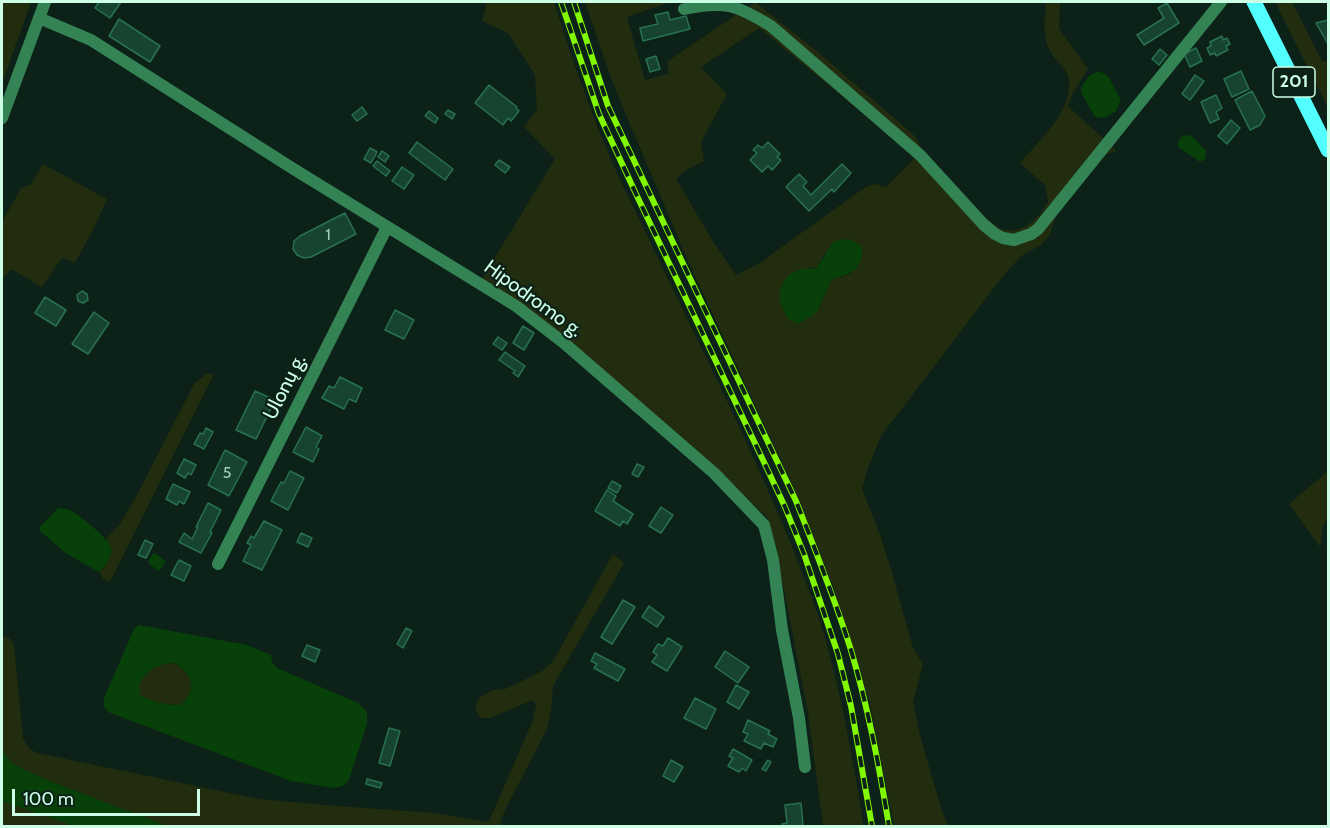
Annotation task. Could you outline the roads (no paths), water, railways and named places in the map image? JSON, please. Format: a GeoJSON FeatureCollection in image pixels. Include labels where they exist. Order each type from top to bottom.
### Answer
{"type":"FeatureCollection","features":[{"type":"Feature","properties":{"kind":"main road","name":"201"},"geometry":{"type":"LineString","coordinates":[[1254,2],[1329,150]]}},
{"type":"Feature","properties":{"kind":"street"},"geometry":{"type":"LineString","coordinates":[[2,118],[45,2]]}},
{"type":"Feature","properties":{"kind":"street"},"geometry":{"type":"LineString","coordinates":[[684,9],[703,4],[725,4],[747,11],[771,26],[920,154],[984,225],[1003,238],[1014,240],[1038,229],[1221,2]]}},
{"type":"Feature","properties":{"kind":"street","name":"Hipodromo g."},"geometry":{"type":"LineString","coordinates":[[39,18],[91,40],[516,306],[564,343],[714,473],[764,525],[799,717],[805,767]]}},
{"type":"Feature","properties":{"kind":"street","name":"Ulonų g."},"geometry":{"type":"LineString","coordinates":[[219,564],[387,227]]}},
{"type":"Feature","properties":{"kind":"railway"},"geometry":{"type":"LineString","coordinates":[[561,2],[599,114],[785,507],[804,554],[838,654],[851,706],[872,826]]}},
{"type":"Feature","properties":{"kind":"railway"},"geometry":{"type":"LineString","coordinates":[[574,2],[608,106],[796,501],[817,555],[844,628],[862,691],[889,826]]}}]}
